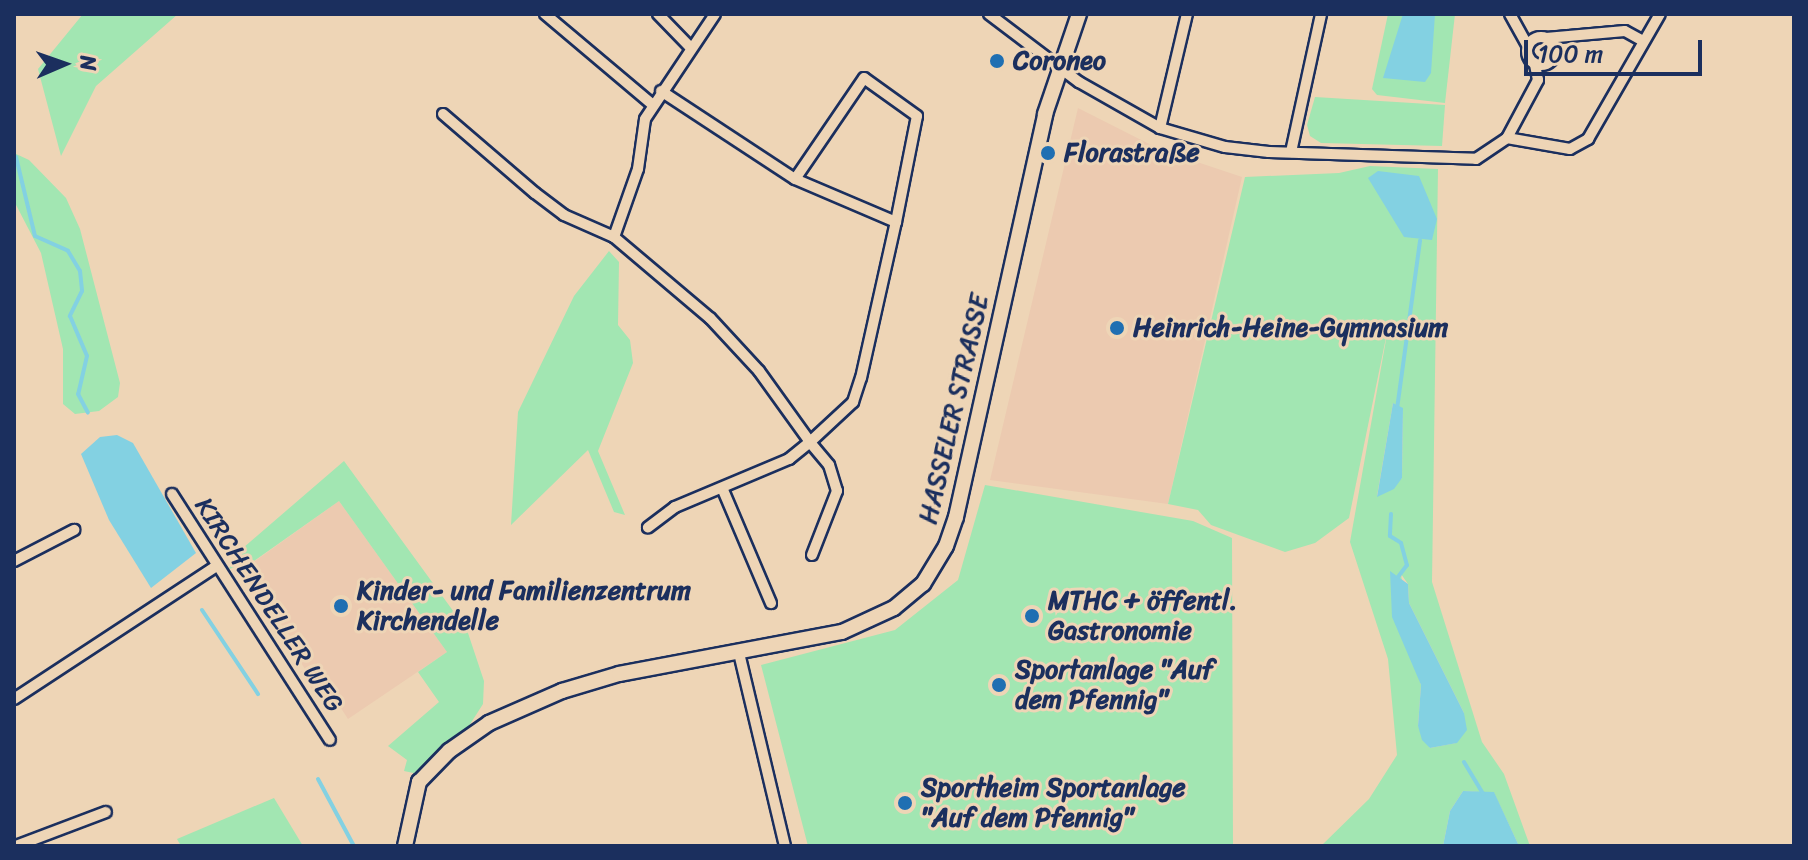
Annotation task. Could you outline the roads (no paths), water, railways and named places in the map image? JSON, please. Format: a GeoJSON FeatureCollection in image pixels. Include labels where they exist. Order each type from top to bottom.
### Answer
{"type":"FeatureCollection","features":[{"type":"Feature","properties":{"kind":"main road","name":"HASSELER STRASSE"},"geometry":{"type":"LineString","coordinates":[[405,846],[419,782],[449,751],[489,723],[591,682],[739,653],[869,622],[914,593],[935,567],[956,517],[1058,65],[1079,14]]}},
{"type":"Feature","properties":{"kind":"street"},"geometry":{"type":"LineString","coordinates":[[545,14],[653,105]]}},
{"type":"Feature","properties":{"kind":"street"},"geometry":{"type":"LineString","coordinates":[[658,14],[691,48]]}},
{"type":"Feature","properties":{"kind":"street"},"geometry":{"type":"LineString","coordinates":[[614,237],[653,105],[715,14]]}},
{"type":"Feature","properties":{"kind":"street"},"geometry":{"type":"LineString","coordinates":[[989,14],[1058,65],[1160,128],[1225,147],[1476,159],[1507,138],[1538,80],[1535,64],[1528,56],[1528,46],[1510,14]]}},
{"type":"Feature","properties":{"kind":"street"},"geometry":{"type":"LineString","coordinates":[[1160,128],[1187,14]]}},
{"type":"Feature","properties":{"kind":"street"},"geometry":{"type":"LineString","coordinates":[[1291,152],[1321,14]]}},
{"type":"Feature","properties":{"kind":"street"},"geometry":{"type":"LineString","coordinates":[[1507,138],[1570,149],[1588,139],[1660,14]]}},
{"type":"Feature","properties":{"kind":"street"},"geometry":{"type":"LineString","coordinates":[[1528,46],[1535,38],[1625,31],[1643,41]]}},
{"type":"Feature","properties":{"kind":"street"},"geometry":{"type":"LineString","coordinates":[[1535,64],[1546,64],[1554,56],[1554,46],[1546,38]]}},
{"type":"Feature","properties":{"kind":"street"},"geometry":{"type":"LineString","coordinates":[[648,527],[675,507],[723,490],[789,459],[853,402],[896,222],[917,116],[864,78],[795,179]]}},
{"type":"Feature","properties":{"kind":"street"},"geometry":{"type":"LineString","coordinates":[[661,91],[795,179],[896,222]]}},
{"type":"Feature","properties":{"kind":"street"},"geometry":{"type":"LineString","coordinates":[[443,114],[564,215],[614,237],[710,318],[759,371],[829,465],[837,491],[812,555]]}},
{"type":"Feature","properties":{"kind":"street"},"geometry":{"type":"LineString","coordinates":[[723,490],[771,603]]}},
{"type":"Feature","properties":{"kind":"street","name":"KIRCHENDELLER WEG"},"geometry":{"type":"LineString","coordinates":[[172,494],[215,555],[215,567],[330,740]]}},
{"type":"Feature","properties":{"kind":"street"},"geometry":{"type":"LineString","coordinates":[[14,561],[74,530]]}},
{"type":"Feature","properties":{"kind":"street"},"geometry":{"type":"LineString","coordinates":[[14,699],[215,567]]}},
{"type":"Feature","properties":{"kind":"street"},"geometry":{"type":"LineString","coordinates":[[739,653],[785,846]]}},
{"type":"Feature","properties":{"kind":"street"},"geometry":{"type":"LineString","coordinates":[[16,846],[106,812]]}},
{"type":"Feature","properties":{"kind":"water"},"geometry":{"type":"Polygon","coordinates":[[[1403,14],[1435,14],[1431,73],[1425,82],[1383,78],[1403,14]]]}},
{"type":"Feature","properties":{"kind":"water"},"geometry":{"type":"Polygon","coordinates":[[[1378,171],[1419,176],[1437,219],[1432,240],[1404,237],[1368,178],[1378,171]]]}},
{"type":"Feature","properties":{"kind":"water"},"geometry":{"type":"Polygon","coordinates":[[[1393,403],[1403,408],[1402,478],[1394,489],[1377,497],[1393,403]]]}},
{"type":"Feature","properties":{"kind":"water"},"geometry":{"type":"Polygon","coordinates":[[[117,435],[133,443],[196,553],[151,588],[109,520],[81,454],[100,437],[117,435]]]}},
{"type":"Feature","properties":{"kind":"water"},"geometry":{"type":"Polygon","coordinates":[[[1390,571],[1408,584],[1409,603],[1464,713],[1467,730],[1457,743],[1430,748],[1422,740],[1418,726],[1421,685],[1392,617],[1390,571]]]}},
{"type":"Feature","properties":{"kind":"water"},"geometry":{"type":"Polygon","coordinates":[[[1463,791],[1494,792],[1519,846],[1443,846],[1450,811],[1463,791]]]}},
{"type":"Feature","properties":{"kind":"waterway"},"geometry":{"type":"LineString","coordinates":[[16,157],[35,236],[68,251],[80,271],[82,291],[70,316],[87,356],[78,394],[88,413]]}},
{"type":"Feature","properties":{"kind":"waterway"},"geometry":{"type":"LineString","coordinates":[[1397,409],[1420,241]]}},
{"type":"Feature","properties":{"kind":"waterway"},"geometry":{"type":"LineString","coordinates":[[1391,514],[1390,536],[1401,543],[1407,565],[1398,577]]}},
{"type":"Feature","properties":{"kind":"waterway"},"geometry":{"type":"LineString","coordinates":[[202,610],[258,694]]}},
{"type":"Feature","properties":{"kind":"waterway"},"geometry":{"type":"LineString","coordinates":[[1464,762],[1483,794]]}},
{"type":"Feature","properties":{"kind":"waterway"},"geometry":{"type":"LineString","coordinates":[[318,779],[354,846]]}},
{"type":"Feature","properties":{"kind":"place","name":"Coroneo"},"geometry":{"type":"Point","coordinates":[997,61]}},
{"type":"Feature","properties":{"kind":"place","name":"Florastraße"},"geometry":{"type":"Point","coordinates":[1048,153]}},
{"type":"Feature","properties":{"kind":"place","name":"Heinrich-Heine-Gymnasium"},"geometry":{"type":"Point","coordinates":[1117,328]}},
{"type":"Feature","properties":{"kind":"place","name":"Kinder- und Familienzentrum Kirchendelle"},"geometry":{"type":"Point","coordinates":[341,606]}},
{"type":"Feature","properties":{"kind":"place","name":"MTHC + öffentl. Gastronomie"},"geometry":{"type":"Point","coordinates":[1032,616]}},
{"type":"Feature","properties":{"kind":"place","name":"Sportanlage \"Auf dem Pfennig\""},"geometry":{"type":"Point","coordinates":[999,685]}},
{"type":"Feature","properties":{"kind":"place","name":"Sportheim Sportanlage \"Auf dem Pfennig\""},"geometry":{"type":"Point","coordinates":[905,803]}}]}
